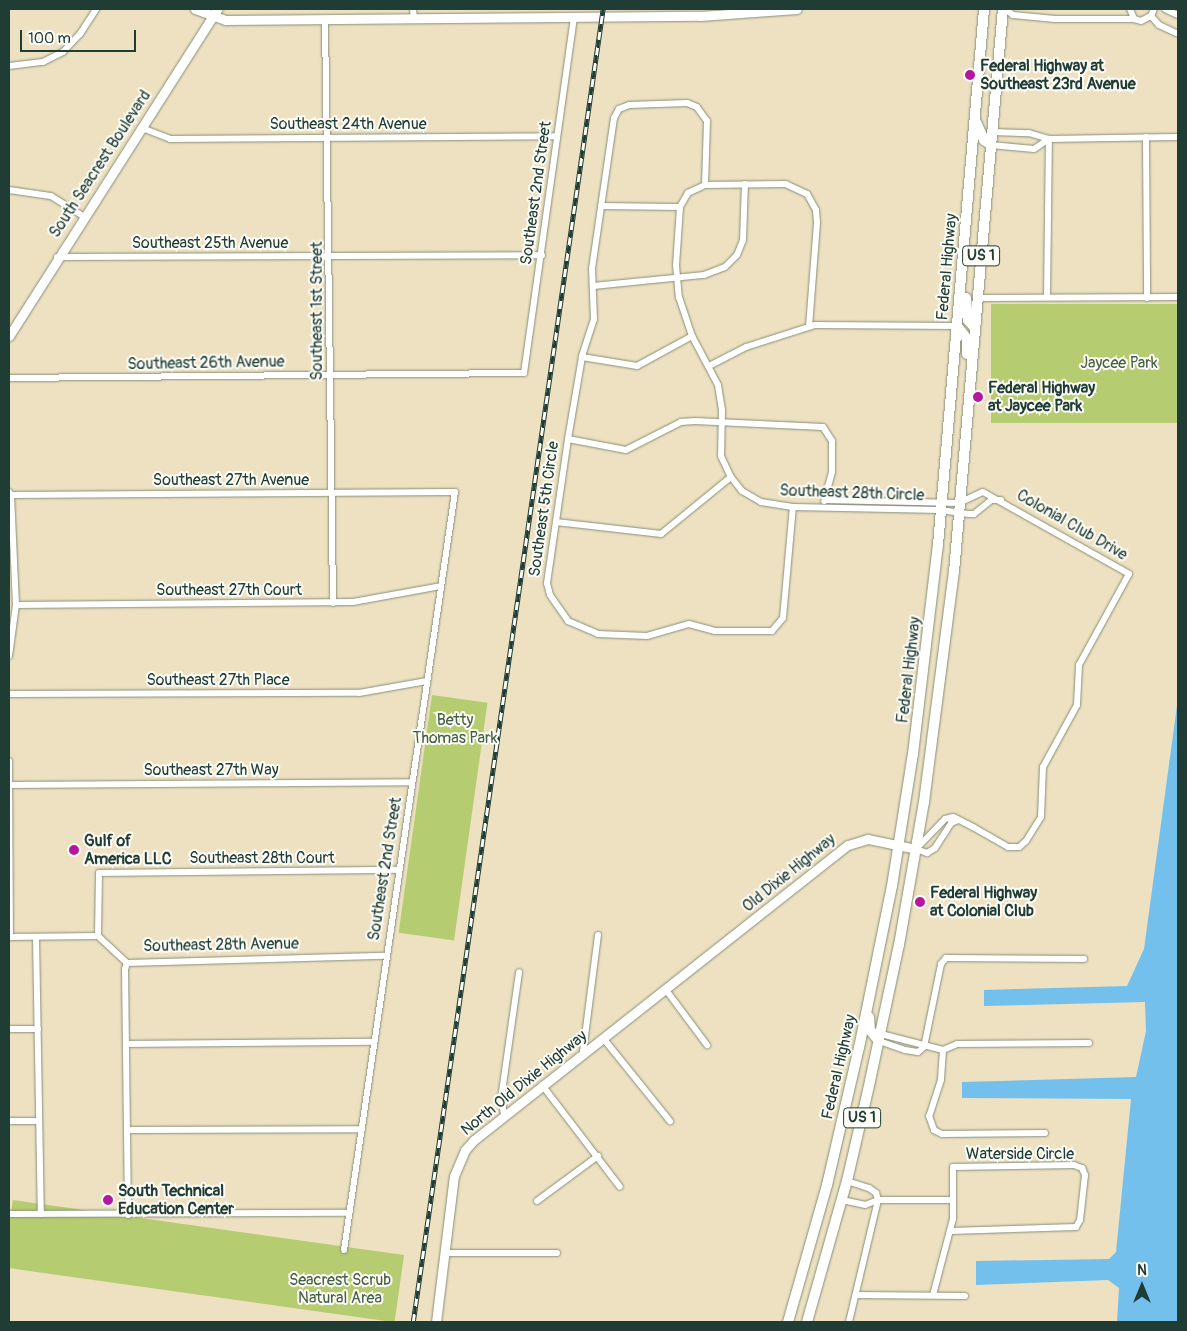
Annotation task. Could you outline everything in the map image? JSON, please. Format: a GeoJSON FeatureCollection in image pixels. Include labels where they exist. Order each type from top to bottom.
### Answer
{"type":"FeatureCollection","features":[{"type":"Feature","properties":{"kind":"main road","name":"Federal Highway"},"geometry":{"type":"LineString","coordinates":[[788,1322],[860,1048],[899,847],[930,621],[984,9]]}},
{"type":"Feature","properties":{"kind":"main road","name":"Federal Highway"},"geometry":{"type":"LineString","coordinates":[[807,1322],[847,1182],[880,1038],[916,849],[945,649],[1004,9]]}},
{"type":"Feature","properties":{"kind":"main road"},"geometry":{"type":"LineString","coordinates":[[974,118],[984,140],[991,145]]}},
{"type":"Feature","properties":{"kind":"main road"},"geometry":{"type":"LineString","coordinates":[[964,241],[970,258],[965,311],[975,328]]}},
{"type":"Feature","properties":{"kind":"main road"},"geometry":{"type":"LineString","coordinates":[[957,326],[968,345],[964,394],[968,406]]}},
{"type":"Feature","properties":{"kind":"main road"},"geometry":{"type":"LineString","coordinates":[[868,1009],[870,1030],[880,1038]]}},
{"type":"Feature","properties":{"kind":"main road"},"geometry":{"type":"LineString","coordinates":[[860,1048],[868,1063],[870,1081]]}},
{"type":"Feature","properties":{"kind":"street"},"geometry":{"type":"LineString","coordinates":[[9,66],[32,65],[53,58],[72,45],[96,9]]}},
{"type":"Feature","properties":{"kind":"street"},"geometry":{"type":"LineString","coordinates":[[195,9],[215,12],[226,20],[414,19],[537,13],[574,17],[798,9]]}},
{"type":"Feature","properties":{"kind":"street"},"geometry":{"type":"LineString","coordinates":[[413,9],[414,19]]}},
{"type":"Feature","properties":{"kind":"street"},"geometry":{"type":"LineString","coordinates":[[1004,9],[1013,15],[1050,18],[1134,18],[1141,21],[1151,16],[1154,9]]}},
{"type":"Feature","properties":{"kind":"street"},"geometry":{"type":"LineString","coordinates":[[1130,9],[1134,18]]}},
{"type":"Feature","properties":{"kind":"street"},"geometry":{"type":"LineString","coordinates":[[1165,9],[1178,15]]}},
{"type":"Feature","properties":{"kind":"street","name":"South Seacrest Boulevard"},"geometry":{"type":"LineString","coordinates":[[9,336],[57,257],[142,128],[215,12]]}},
{"type":"Feature","properties":{"kind":"street"},"geometry":{"type":"LineString","coordinates":[[1151,16],[1159,25],[1178,34]]}},
{"type":"Feature","properties":{"kind":"street","name":"Southeast 2nd Street"},"geometry":{"type":"LineString","coordinates":[[524,373],[574,17]]}},
{"type":"Feature","properties":{"kind":"street","name":"Southeast 1st Street"},"geometry":{"type":"LineString","coordinates":[[325,20],[329,138],[333,603]]}},
{"type":"Feature","properties":{"kind":"street","name":"Southeast 5th Circle"},"geometry":{"type":"LineString","coordinates":[[705,185],[707,126],[701,111],[687,103],[629,105],[619,109],[614,118],[592,268],[594,319],[582,357],[547,583],[555,606],[579,628],[598,634],[647,636],[689,624],[715,632],[772,631],[783,618],[793,507]]}},
{"type":"Feature","properties":{"kind":"street","name":"Southeast 24th Avenue"},"geometry":{"type":"LineString","coordinates":[[142,128],[170,139],[557,136]]}},
{"type":"Feature","properties":{"kind":"street"},"geometry":{"type":"LineString","coordinates":[[992,132],[1029,133],[1049,139],[1178,137]]}},
{"type":"Feature","properties":{"kind":"street"},"geometry":{"type":"LineString","coordinates":[[1146,137],[1147,298]]}},
{"type":"Feature","properties":{"kind":"street"},"geometry":{"type":"LineString","coordinates":[[991,145],[1034,149],[1049,139]]}},
{"type":"Feature","properties":{"kind":"street"},"geometry":{"type":"LineString","coordinates":[[1048,298],[1049,139]]}},
{"type":"Feature","properties":{"kind":"street"},"geometry":{"type":"LineString","coordinates":[[593,286],[714,273],[737,256],[744,234],[745,184]]}},
{"type":"Feature","properties":{"kind":"street"},"geometry":{"type":"LineString","coordinates":[[601,206],[680,207],[688,193],[705,185],[791,185],[802,190],[814,204],[817,222],[809,327]]}},
{"type":"Feature","properties":{"kind":"street"},"geometry":{"type":"LineString","coordinates":[[9,190],[51,196],[85,216]]}},
{"type":"Feature","properties":{"kind":"street","name":"Southeast 28th Circle"},"geometry":{"type":"LineString","coordinates":[[680,207],[677,277],[680,303],[692,336],[709,366],[721,397],[721,456],[731,477],[751,497],[793,507],[941,505]]}},
{"type":"Feature","properties":{"kind":"street","name":"Southeast 25th Avenue"},"geometry":{"type":"LineString","coordinates":[[57,257],[542,255]]}},
{"type":"Feature","properties":{"kind":"street"},"geometry":{"type":"LineString","coordinates":[[978,298],[1178,297]]}},
{"type":"Feature","properties":{"kind":"street"},"geometry":{"type":"LineString","coordinates":[[709,366],[746,347],[809,327],[957,326]]}},
{"type":"Feature","properties":{"kind":"street"},"geometry":{"type":"LineString","coordinates":[[582,357],[637,366],[692,336]]}},
{"type":"Feature","properties":{"kind":"street","name":"Southeast 26th Avenue"},"geometry":{"type":"LineString","coordinates":[[9,378],[524,373]]}},
{"type":"Feature","properties":{"kind":"street"},"geometry":{"type":"LineString","coordinates":[[568,439],[626,450],[682,422],[818,426],[828,430],[833,454],[823,508]]}},
{"type":"Feature","properties":{"kind":"street"},"geometry":{"type":"LineString","coordinates":[[556,522],[661,534],[731,477]]}},
{"type":"Feature","properties":{"kind":"street","name":"Southeast 2nd Street"},"geometry":{"type":"LineString","coordinates":[[344,1250],[385,956],[455,492]]}},
{"type":"Feature","properties":{"kind":"street","name":"Southeast 27th Avenue"},"geometry":{"type":"LineString","coordinates":[[10,493],[455,492]]}},
{"type":"Feature","properties":{"kind":"street","name":"Colonial Club Drive"},"geometry":{"type":"LineString","coordinates":[[958,507],[984,492],[1129,574],[1079,665],[1077,705],[1043,767],[1040,817],[1026,841],[1019,847],[1008,847],[958,820]]}},
{"type":"Feature","properties":{"kind":"street"},"geometry":{"type":"LineString","coordinates":[[9,656],[16,605],[10,493]]}},
{"type":"Feature","properties":{"kind":"street","name":"Southeast 28th Circle"},"geometry":{"type":"LineString","coordinates":[[825,500],[958,507]]}},
{"type":"Feature","properties":{"kind":"street","name":"Colonial Club Drive"},"geometry":{"type":"LineString","coordinates":[[958,507],[974,514],[987,502],[1001,500]]}},
{"type":"Feature","properties":{"kind":"street","name":"Southeast 27th Court"},"geometry":{"type":"LineString","coordinates":[[16,605],[333,603],[441,586]]}},
{"type":"Feature","properties":{"kind":"street","name":"Southeast 27th Place"},"geometry":{"type":"LineString","coordinates":[[9,694],[359,693],[427,681]]}},
{"type":"Feature","properties":{"kind":"street"},"geometry":{"type":"LineString","coordinates":[[9,761],[9,937],[98,936]]}},
{"type":"Feature","properties":{"kind":"street","name":"Southeast 27th Way"},"geometry":{"type":"LineString","coordinates":[[10,785],[412,782]]}},
{"type":"Feature","properties":{"kind":"street"},"geometry":{"type":"LineString","coordinates":[[953,817],[958,820],[951,824],[935,848],[928,853],[916,849],[945,819],[953,817]]}},
{"type":"Feature","properties":{"kind":"street","name":"Old Dixie Highway"},"geometry":{"type":"LineString","coordinates":[[717,950],[848,844],[868,839],[899,847],[916,849]]}},
{"type":"Feature","properties":{"kind":"street","name":"Southeast 28th Court"},"geometry":{"type":"LineString","coordinates":[[98,936],[99,873],[399,870]]}},
{"type":"Feature","properties":{"kind":"street"},"geometry":{"type":"LineString","coordinates":[[582,1053],[598,935]]}},
{"type":"Feature","properties":{"kind":"street"},"geometry":{"type":"LineString","coordinates":[[36,936],[41,1214]]}},
{"type":"Feature","properties":{"kind":"street","name":"Southeast 28th Avenue"},"geometry":{"type":"LineString","coordinates":[[98,936],[128,963],[385,956]]}},
{"type":"Feature","properties":{"kind":"street","name":"North Old Dixie Highway"},"geometry":{"type":"LineString","coordinates":[[436,1322],[454,1176],[462,1156],[474,1140],[582,1053],[717,950]]}},
{"type":"Feature","properties":{"kind":"street"},"geometry":{"type":"LineString","coordinates":[[880,1038],[905,1050],[918,1052],[924,1047],[941,964],[946,958],[1084,959]]}},
{"type":"Feature","properties":{"kind":"street"},"geometry":{"type":"LineString","coordinates":[[128,963],[126,1044],[128,1216]]}},
{"type":"Feature","properties":{"kind":"street"},"geometry":{"type":"LineString","coordinates":[[504,1114],[501,1099],[519,972]]}},
{"type":"Feature","properties":{"kind":"street"},"geometry":{"type":"LineString","coordinates":[[666,990],[707,1045]]}},
{"type":"Feature","properties":{"kind":"street"},"geometry":{"type":"LineString","coordinates":[[9,1029],[38,1029]]}},
{"type":"Feature","properties":{"kind":"street"},"geometry":{"type":"LineString","coordinates":[[603,1038],[670,1121]]}},
{"type":"Feature","properties":{"kind":"street"},"geometry":{"type":"LineString","coordinates":[[126,1044],[373,1042]]}},
{"type":"Feature","properties":{"kind":"street"},"geometry":{"type":"LineString","coordinates":[[924,1047],[943,1050],[958,1044],[1089,1043]]}},
{"type":"Feature","properties":{"kind":"street"},"geometry":{"type":"LineString","coordinates":[[943,1050],[940,1080],[929,1116],[934,1130],[942,1134],[1045,1133]]}},
{"type":"Feature","properties":{"kind":"street"},"geometry":{"type":"LineString","coordinates":[[542,1085],[620,1187]]}},
{"type":"Feature","properties":{"kind":"street"},"geometry":{"type":"LineString","coordinates":[[9,1121],[39,1121]]}},
{"type":"Feature","properties":{"kind":"street"},"geometry":{"type":"LineString","coordinates":[[127,1130],[361,1129]]}},
{"type":"Feature","properties":{"kind":"street"},"geometry":{"type":"LineString","coordinates":[[537,1201],[598,1156]]}},
{"type":"Feature","properties":{"kind":"street","name":"Waterside Circle"},"geometry":{"type":"LineString","coordinates":[[933,1295],[950,1231],[953,1167],[1074,1165],[1082,1168],[1085,1175],[1080,1220],[1076,1226],[1069,1229],[950,1231]]}},
{"type":"Feature","properties":{"kind":"street"},"geometry":{"type":"LineString","coordinates":[[847,1182],[868,1188],[876,1193],[878,1200],[848,1322]]}},
{"type":"Feature","properties":{"kind":"street"},"geometry":{"type":"LineString","coordinates":[[842,1200],[865,1205],[878,1200],[952,1200]]}},
{"type":"Feature","properties":{"kind":"street"},"geometry":{"type":"LineString","coordinates":[[9,1214],[128,1216],[348,1212]]}},
{"type":"Feature","properties":{"kind":"street"},"geometry":{"type":"LineString","coordinates":[[446,1253],[557,1253]]}},
{"type":"Feature","properties":{"kind":"street"},"geometry":{"type":"LineString","coordinates":[[856,1295],[965,1296]]}},
{"type":"Feature","properties":{"kind":"green space","name":"Jaycee Park"},"geometry":{"type":"Polygon","coordinates":[[[991,304],[1178,304],[1178,423],[991,423],[991,304]]]}},
{"type":"Feature","properties":{"kind":"green space","name":"Betty Thomas Park"},"geometry":{"type":"Polygon","coordinates":[[[432,695],[487,703],[454,940],[399,933],[432,695]]]}},
{"type":"Feature","properties":{"kind":"green space","name":"Seacrest Scrub Natural Area"},"geometry":{"type":"Polygon","coordinates":[[[13,1200],[404,1255],[395,1322],[392,1322],[9,1268],[9,1227],[13,1200]]]}},
{"type":"Feature","properties":{"kind":"water"},"geometry":{"type":"Polygon","coordinates":[[[1178,698],[1178,1322],[1117,1322],[1119,1288],[1108,1280],[976,1285],[976,1261],[1109,1259],[1116,1252],[1131,1099],[962,1098],[962,1082],[1136,1077],[1146,1031],[1145,1002],[984,1006],[984,990],[1127,986],[1144,949],[1178,698]]]}},
{"type":"Feature","properties":{"kind":"railway"},"geometry":{"type":"LineString","coordinates":[[413,1322],[603,9]]}},
{"type":"Feature","properties":{"kind":"place","name":"Federal Highway at Southeast 23rd Avenue"},"geometry":{"type":"Point","coordinates":[970,75]}},
{"type":"Feature","properties":{"kind":"place","name":"Federal Highway at Jaycee Park"},"geometry":{"type":"Point","coordinates":[978,397]}},
{"type":"Feature","properties":{"kind":"place","name":"Gulf of America LLC"},"geometry":{"type":"Point","coordinates":[74,850]}},
{"type":"Feature","properties":{"kind":"place","name":"Federal Highway at Colonial Club"},"geometry":{"type":"Point","coordinates":[920,902]}},
{"type":"Feature","properties":{"kind":"place","name":"South Technical Education Center"},"geometry":{"type":"Point","coordinates":[108,1200]}}]}
